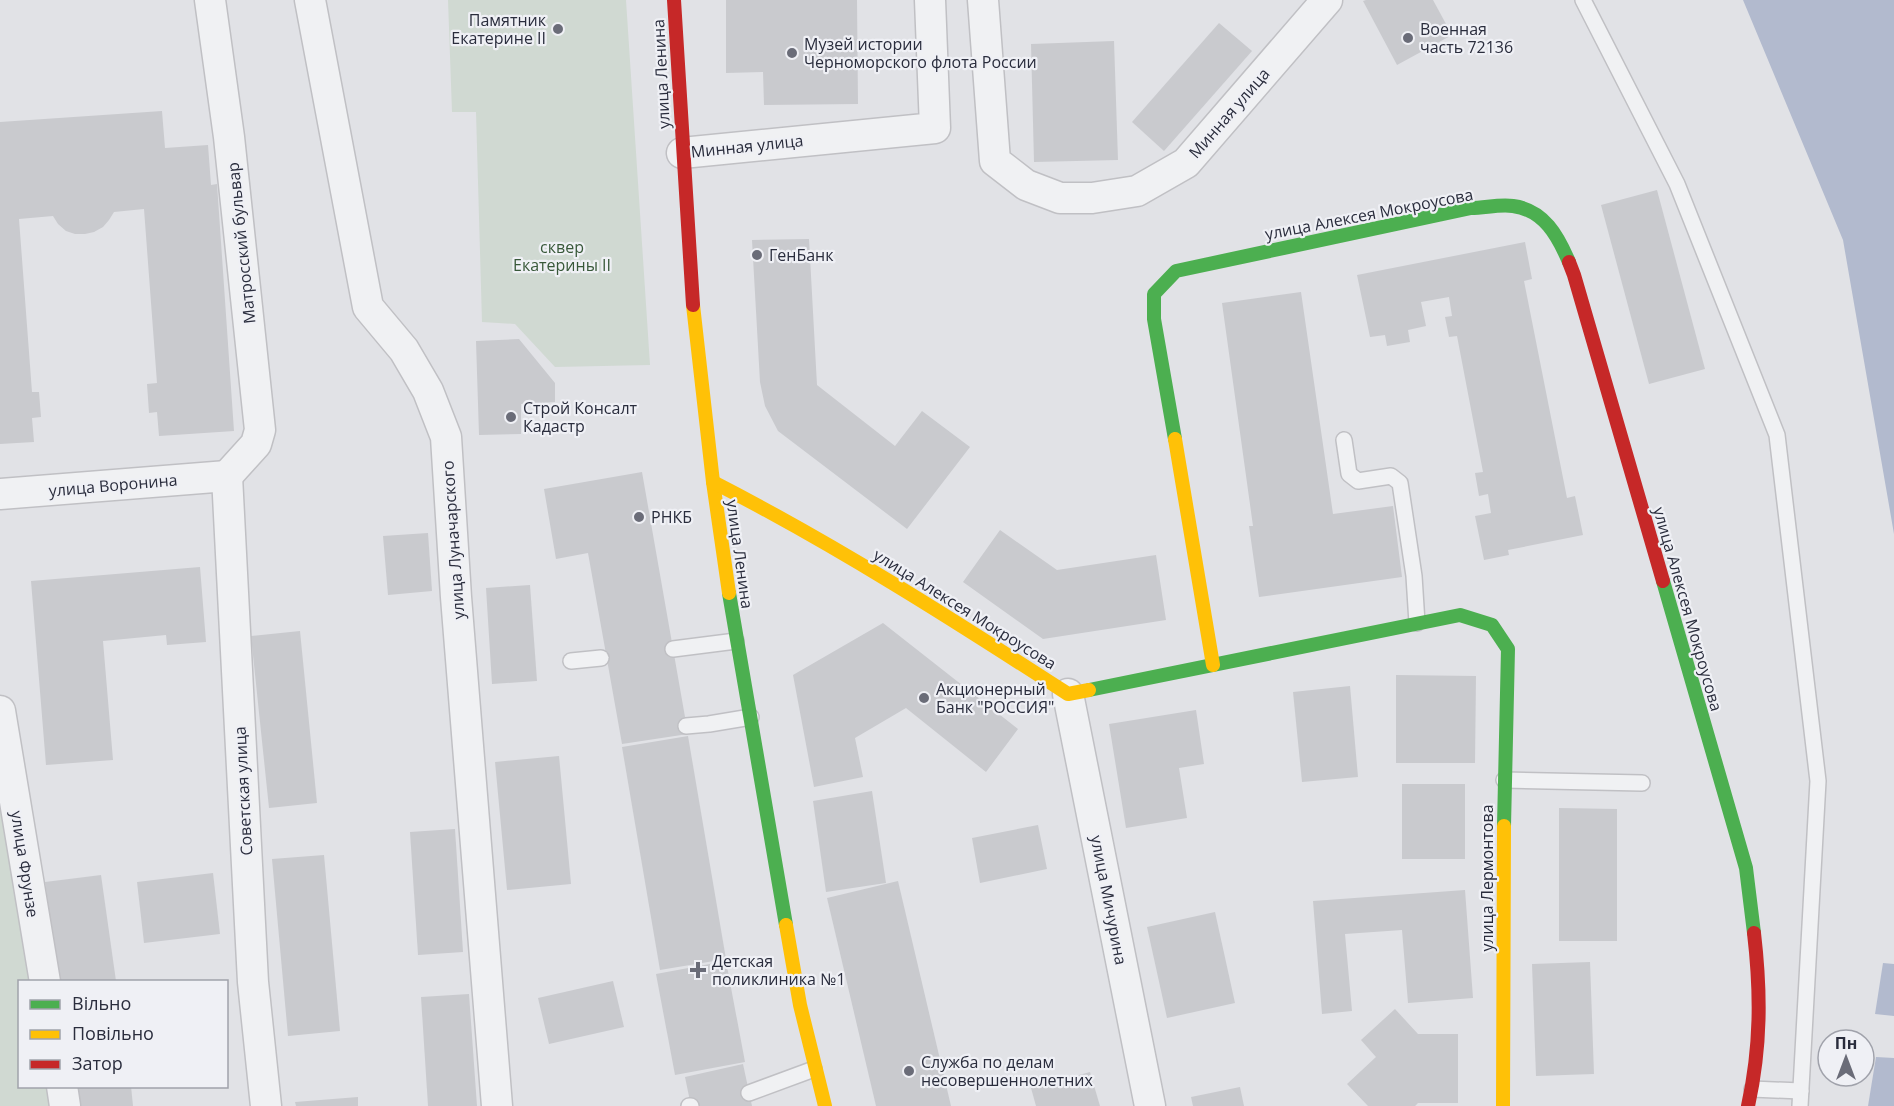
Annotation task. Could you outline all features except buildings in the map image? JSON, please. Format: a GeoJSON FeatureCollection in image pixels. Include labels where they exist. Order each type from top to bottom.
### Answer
{"type":"FeatureCollection","features":[{"type":"Feature","properties":{"kind":"street","name":"Матросский бульвар"},"geometry":{"type":"LineString","coordinates":[[210,0],[229,137],[260,430],[256,444],[227,476]]}},
{"type":"Feature","properties":{"kind":"street","name":"улица Луначарского"},"geometry":{"type":"LineString","coordinates":[[310,0],[368,307],[404,350],[428,392],[446,437],[456,597],[497,1106]]}},
{"type":"Feature","properties":{"kind":"street","name":"улица Ленина"},"geometry":{"type":"LineString","coordinates":[[674,0],[691,289],[713,482],[736,641],[800,1005],[825,1106]]}},
{"type":"Feature","properties":{"kind":"street","name":"Минная улица"},"geometry":{"type":"LineString","coordinates":[[682,153],[935,128],[930,0]]}},
{"type":"Feature","properties":{"kind":"street","name":"Минная улица"},"geometry":{"type":"LineString","coordinates":[[983,0],[995,161],[1026,184],[1060,198],[1092,198],[1137,191],[1186,163],[1326,0]]}},
{"type":"Feature","properties":{"kind":"street","name":"улица Алексея Мокроусова"},"geometry":{"type":"LineString","coordinates":[[1213,665],[1154,319],[1154,294],[1176,271],[1471,208],[1513,206],[1539,214],[1556,232],[1575,275],[1746,868],[1756,946],[1761,1014],[1752,1089]]}},
{"type":"Feature","properties":{"kind":"street","name":"улица Воронина"},"geometry":{"type":"LineString","coordinates":[[0,494],[227,476]]}},
{"type":"Feature","properties":{"kind":"street","name":"Советская улица"},"geometry":{"type":"LineString","coordinates":[[227,476],[253,982],[266,1106]]}},
{"type":"Feature","properties":{"kind":"street","name":"улица Алексея Мокроусова"},"geometry":{"type":"LineString","coordinates":[[713,482],[768,509],[853,557],[1068,694]]}},
{"type":"Feature","properties":{"kind":"street","name":"улица Лермонтова"},"geometry":{"type":"LineString","coordinates":[[1417,623],[1460,615],[1492,625],[1508,649],[1504,780],[1503,1106]]}},
{"type":"Feature","properties":{"kind":"street"},"geometry":{"type":"LineString","coordinates":[[1068,694],[1417,623]]}},
{"type":"Feature","properties":{"kind":"street","name":"улица Мичурина"},"geometry":{"type":"LineString","coordinates":[[1068,694],[1150,1106]]}},
{"type":"Feature","properties":{"kind":"street","name":"улица Фрунзе"},"geometry":{"type":"LineString","coordinates":[[0,711],[45,980]]}},
{"type":"Feature","properties":{"kind":"street"},"geometry":{"type":"LineString","coordinates":[[62,1088],[65,1106]]}},
{"type":"Feature","properties":{"kind":"street"},"geometry":{"type":"LineString","coordinates":[[1748,1106],[1752,1089]]}},
{"type":"Feature","properties":{"kind":"lane"},"geometry":{"type":"LineString","coordinates":[[1583,0],[1677,184],[1777,435],[1818,781],[1801,1098],[1752,1089]]}},
{"type":"Feature","properties":{"kind":"lane"},"geometry":{"type":"LineString","coordinates":[[1344,440],[1349,474],[1358,481],[1391,476],[1400,483],[1414,576],[1417,623]]}},
{"type":"Feature","properties":{"kind":"lane"},"geometry":{"type":"LineString","coordinates":[[673,649],[736,641]]}},
{"type":"Feature","properties":{"kind":"lane"},"geometry":{"type":"LineString","coordinates":[[571,662],[601,658]]}},
{"type":"Feature","properties":{"kind":"lane"},"geometry":{"type":"LineString","coordinates":[[686,726],[751,717]]}},
{"type":"Feature","properties":{"kind":"lane"},"geometry":{"type":"LineString","coordinates":[[1504,780],[1642,783]]}},
{"type":"Feature","properties":{"kind":"lane"},"geometry":{"type":"LineString","coordinates":[[749,1093],[814,1069]]}},
{"type":"Feature","properties":{"kind":"green space","name":"cквер Екатерины II"},"geometry":{"type":"Polygon","coordinates":[[[448,0],[626,0],[650,365],[555,367],[515,324],[482,322],[476,112],[452,112],[448,0]]]}},
{"type":"Feature","properties":{"kind":"green space"},"geometry":{"type":"Polygon","coordinates":[[[0,791],[39,980],[18,980],[18,1088],[57,1088],[60,1106],[0,1106],[0,791]]]}},
{"type":"Feature","properties":{"kind":"water"},"geometry":{"type":"Polygon","coordinates":[[[1743,0],[1894,0],[1894,534],[1843,240],[1743,0]]]}},
{"type":"Feature","properties":{"kind":"water"},"geometry":{"type":"Polygon","coordinates":[[[1883,963],[1894,964],[1894,1016],[1875,1014],[1883,963]]]}},
{"type":"Feature","properties":{"kind":"water"},"geometry":{"type":"Polygon","coordinates":[[[1876,1057],[1894,1058],[1894,1106],[1868,1106],[1871,1088],[1876,1088],[1876,1057]]]}},
{"type":"Feature","properties":{"kind":"traffic: fast"},"geometry":{"type":"LineString","coordinates":[[1175,439],[1154,319],[1154,294],[1176,271],[1471,208],[1502,205],[1524,208],[1541,219],[1555,234],[1569,262]]}},
{"type":"Feature","properties":{"kind":"traffic: fast"},"geometry":{"type":"LineString","coordinates":[[1663,581],[1746,868],[1754,933]]}},
{"type":"Feature","properties":{"kind":"traffic: fast"},"geometry":{"type":"LineString","coordinates":[[729,593],[786,925]]}},
{"type":"Feature","properties":{"kind":"traffic: fast"},"geometry":{"type":"LineString","coordinates":[[1089,690],[1460,615],[1492,625],[1508,649],[1504,826]]}},
{"type":"Feature","properties":{"kind":"traffic: slow"},"geometry":{"type":"LineString","coordinates":[[693,305],[713,482],[729,593]]}},
{"type":"Feature","properties":{"kind":"traffic: slow"},"geometry":{"type":"LineString","coordinates":[[1175,439],[1213,665]]}},
{"type":"Feature","properties":{"kind":"traffic: slow"},"geometry":{"type":"LineString","coordinates":[[713,482],[849,557],[1068,694],[1089,690]]}},
{"type":"Feature","properties":{"kind":"traffic: slow"},"geometry":{"type":"LineString","coordinates":[[1503,1106],[1504,826]]}},
{"type":"Feature","properties":{"kind":"traffic: slow"},"geometry":{"type":"LineString","coordinates":[[786,925],[800,1005],[825,1106]]}},
{"type":"Feature","properties":{"kind":"traffic: jam"},"geometry":{"type":"LineString","coordinates":[[674,0],[693,305]]}},
{"type":"Feature","properties":{"kind":"traffic: jam"},"geometry":{"type":"LineString","coordinates":[[1569,262],[1663,581]]}},
{"type":"Feature","properties":{"kind":"traffic: jam"},"geometry":{"type":"LineString","coordinates":[[1748,1106],[1755,1063],[1758,1020],[1758,977],[1754,933]]}},
{"type":"Feature","properties":{"kind":"place","name":"Памятник Екатерине II"},"geometry":{"type":"Point","coordinates":[558,29]}},
{"type":"Feature","properties":{"kind":"place","name":"Военная часть 72136"},"geometry":{"type":"Point","coordinates":[1408,38]}},
{"type":"Feature","properties":{"kind":"place","name":"Музей истории Черноморского флота России"},"geometry":{"type":"Point","coordinates":[792,53]}},
{"type":"Feature","properties":{"kind":"place","name":"ГенБанк"},"geometry":{"type":"Point","coordinates":[757,255]}},
{"type":"Feature","properties":{"kind":"place","name":"Строй Консалт Кадастр"},"geometry":{"type":"Point","coordinates":[511,417]}},
{"type":"Feature","properties":{"kind":"place","name":"РНКБ"},"geometry":{"type":"Point","coordinates":[639,517]}},
{"type":"Feature","properties":{"kind":"place","name":"Акционерный Банк \"РОССИЯ\""},"geometry":{"type":"Point","coordinates":[924,698]}},
{"type":"Feature","properties":{"kind":"place","name":"Детская поликлиника №1"},"geometry":{"type":"Point","coordinates":[698,970]}},
{"type":"Feature","properties":{"kind":"place","name":"Служба по делам несовершеннолетних"},"geometry":{"type":"Point","coordinates":[909,1071]}}]}
